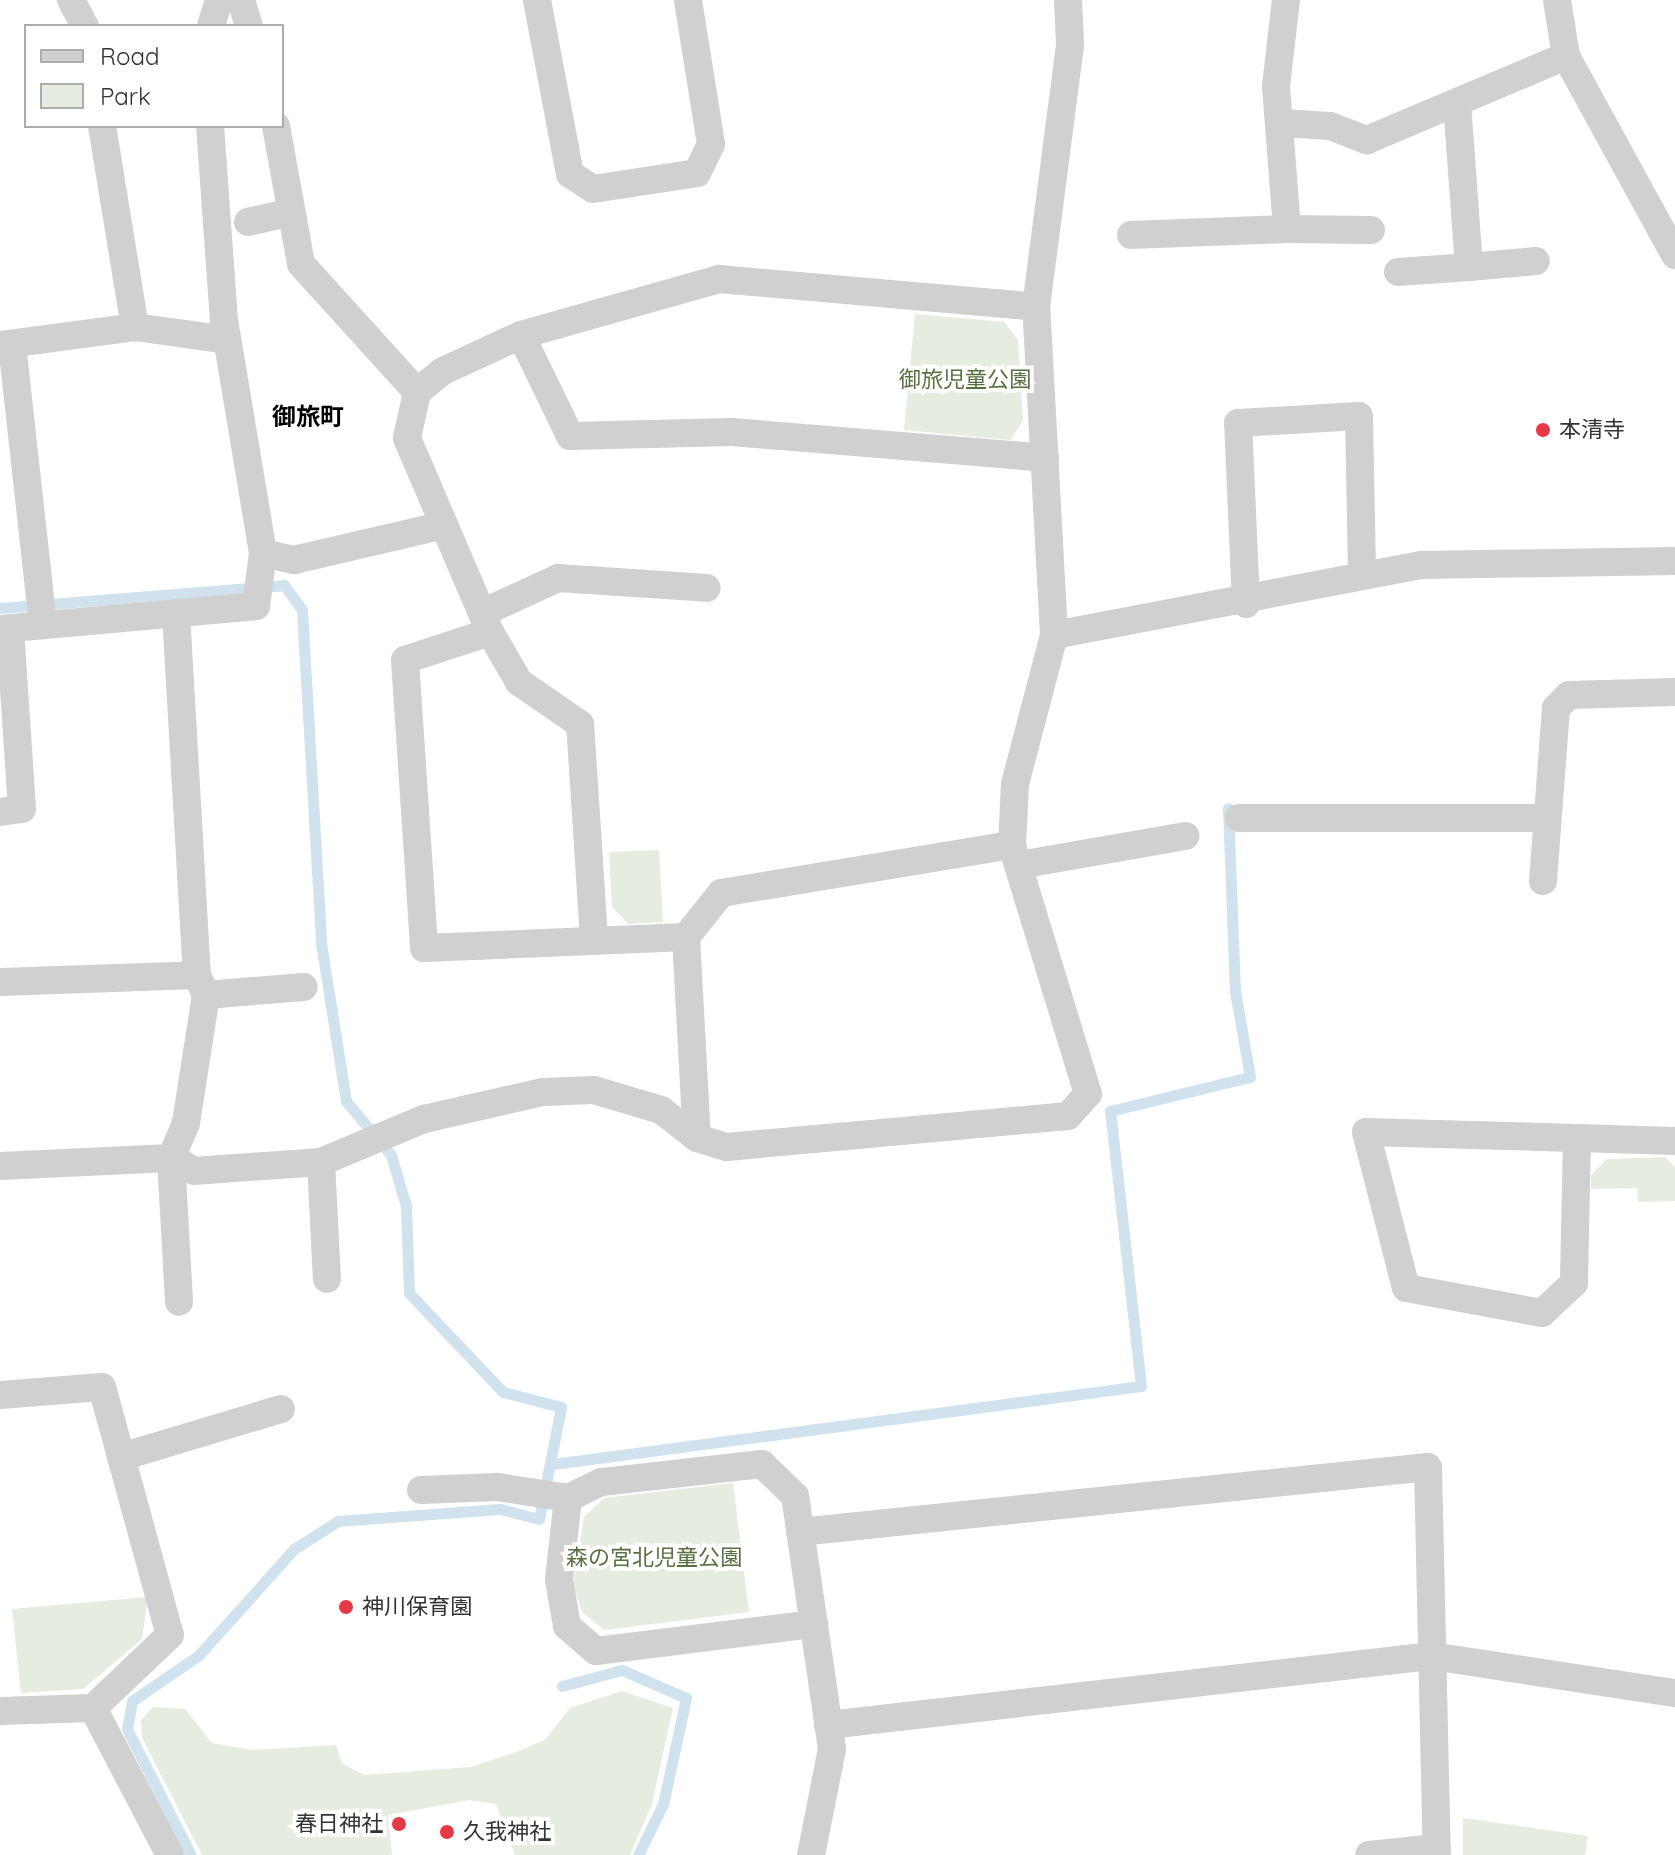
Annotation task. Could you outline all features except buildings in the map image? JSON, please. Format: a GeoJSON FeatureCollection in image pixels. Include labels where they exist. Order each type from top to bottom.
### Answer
{"type":"FeatureCollection","features":[{"type":"Feature","properties":{"kind":"street"},"geometry":{"type":"LineString","coordinates":[[71,0],[84,24]]}},
{"type":"Feature","properties":{"kind":"street"},"geometry":{"type":"LineString","coordinates":[[212,24],[219,0]]}},
{"type":"Feature","properties":{"kind":"street"},"geometry":{"type":"LineString","coordinates":[[241,0],[248,24]]}},
{"type":"Feature","properties":{"kind":"street"},"geometry":{"type":"LineString","coordinates":[[537,0],[570,174],[593,189],[697,173],[711,144],[688,0]]}},
{"type":"Feature","properties":{"kind":"street"},"geometry":{"type":"LineString","coordinates":[[0,1166],[171,1158],[194,1171],[321,1162],[391,1132],[485,1103],[594,1090],[661,1110],[697,1138],[727,1147],[771,1146],[1068,1116],[1088,1094],[1016,855],[1015,784],[1054,635],[1036,307],[1070,45],[1068,0]]}},
{"type":"Feature","properties":{"kind":"street"},"geometry":{"type":"LineString","coordinates":[[1286,0],[1276,86],[1282,123],[1287,229]]}},
{"type":"Feature","properties":{"kind":"street"},"geometry":{"type":"LineString","coordinates":[[1557,0],[1566,56],[1675,255]]}},
{"type":"Feature","properties":{"kind":"street"},"geometry":{"type":"LineString","coordinates":[[1282,123],[1330,126],[1367,140],[1566,56]]}},
{"type":"Feature","properties":{"kind":"street"},"geometry":{"type":"LineString","coordinates":[[1457,103],[1469,267]]}},
{"type":"Feature","properties":{"kind":"street"},"geometry":{"type":"LineString","coordinates":[[102,128],[135,327]]}},
{"type":"Feature","properties":{"kind":"street"},"geometry":{"type":"LineString","coordinates":[[0,812],[22,809],[5,629],[41,611],[176,613],[256,606],[260,573],[227,340],[210,128]]}},
{"type":"Feature","properties":{"kind":"street"},"geometry":{"type":"LineString","coordinates":[[276,128],[288,213],[301,264],[417,392]]}},
{"type":"Feature","properties":{"kind":"street"},"geometry":{"type":"LineString","coordinates":[[248,222],[288,213]]}},
{"type":"Feature","properties":{"kind":"street"},"geometry":{"type":"LineString","coordinates":[[1131,235],[1287,229],[1371,230]]}},
{"type":"Feature","properties":{"kind":"street"},"geometry":{"type":"LineString","coordinates":[[1398,272],[1536,261]]}},
{"type":"Feature","properties":{"kind":"street"},"geometry":{"type":"LineString","coordinates":[[594,939],[580,724],[519,682],[486,623],[407,438],[417,392],[443,371],[521,335],[719,279],[1036,307]]}},
{"type":"Feature","properties":{"kind":"street"},"geometry":{"type":"LineString","coordinates":[[41,611],[6,344],[135,327],[227,340]]}},
{"type":"Feature","properties":{"kind":"street"},"geometry":{"type":"LineString","coordinates":[[521,335],[570,436],[732,432],[1045,458]]}},
{"type":"Feature","properties":{"kind":"street"},"geometry":{"type":"LineString","coordinates":[[1246,604],[1238,423],[1359,416],[1362,572]]}},
{"type":"Feature","properties":{"kind":"street"},"geometry":{"type":"LineString","coordinates":[[260,573],[294,560],[444,525]]}},
{"type":"Feature","properties":{"kind":"street"},"geometry":{"type":"LineString","coordinates":[[1054,635],[1246,604],[1362,572],[1473,562],[1675,561]]}},
{"type":"Feature","properties":{"kind":"street"},"geometry":{"type":"LineString","coordinates":[[686,937],[424,948],[405,660],[486,623],[558,578],[707,588]]}},
{"type":"Feature","properties":{"kind":"street"},"geometry":{"type":"LineString","coordinates":[[176,613],[202,985],[186,1123],[171,1158],[179,1302]]}},
{"type":"Feature","properties":{"kind":"street"},"geometry":{"type":"LineString","coordinates":[[1543,881],[1556,708],[1569,695],[1675,692]]}},
{"type":"Feature","properties":{"kind":"street"},"geometry":{"type":"LineString","coordinates":[[1239,818],[1546,818]]}},
{"type":"Feature","properties":{"kind":"street"},"geometry":{"type":"LineString","coordinates":[[697,1138],[686,937],[721,893],[1186,836]]}},
{"type":"Feature","properties":{"kind":"street"},"geometry":{"type":"LineString","coordinates":[[0,982],[304,987]]}},
{"type":"Feature","properties":{"kind":"street"},"geometry":{"type":"LineString","coordinates":[[1577,1138],[1574,1283],[1542,1313],[1406,1288],[1366,1132],[1577,1138],[1675,1141]]}},
{"type":"Feature","properties":{"kind":"street"},"geometry":{"type":"LineString","coordinates":[[321,1162],[327,1279]]}},
{"type":"Feature","properties":{"kind":"street"},"geometry":{"type":"LineString","coordinates":[[0,1395],[102,1387],[170,1635],[93,1708],[0,1711]]}},
{"type":"Feature","properties":{"kind":"street"},"geometry":{"type":"LineString","coordinates":[[121,1457],[281,1409]]}},
{"type":"Feature","properties":{"kind":"street"},"geometry":{"type":"LineString","coordinates":[[421,1490],[497,1487],[562,1500],[601,1482],[762,1464],[795,1496],[832,1749],[811,1855]]}},
{"type":"Feature","properties":{"kind":"street"},"geometry":{"type":"LineString","coordinates":[[800,1532],[1428,1467],[1437,1851],[1369,1855]]}},
{"type":"Feature","properties":{"kind":"street"},"geometry":{"type":"LineString","coordinates":[[562,1500],[559,1580],[567,1626],[596,1651],[814,1624]]}},
{"type":"Feature","properties":{"kind":"street"},"geometry":{"type":"LineString","coordinates":[[828,1725],[1432,1656],[1675,1693]]}},
{"type":"Feature","properties":{"kind":"street"},"geometry":{"type":"LineString","coordinates":[[93,1708],[170,1855]]}},
{"type":"Feature","properties":{"kind":"green space","name":"御旅児童公園"},"geometry":{"type":"Polygon","coordinates":[[[915,314],[1004,322],[1018,340],[1023,421],[1010,440],[904,430],[915,314]]]}},
{"type":"Feature","properties":{"kind":"green space"},"geometry":{"type":"Polygon","coordinates":[[[659,850],[663,922],[628,924],[612,907],[609,852],[659,850]]]}},
{"type":"Feature","properties":{"kind":"green space"},"geometry":{"type":"Polygon","coordinates":[[[1665,1157],[1675,1167],[1675,1201],[1638,1202],[1637,1188],[1591,1189],[1591,1175],[1607,1159],[1665,1157]]]}},
{"type":"Feature","properties":{"kind":"green space","name":"森の宮北児童公園"},"geometry":{"type":"Polygon","coordinates":[[[733,1483],[749,1612],[604,1630],[582,1612],[573,1584],[584,1517],[604,1498],[733,1483]]]}},
{"type":"Feature","properties":{"kind":"green space"},"geometry":{"type":"Polygon","coordinates":[[[148,1597],[142,1639],[83,1689],[21,1693],[12,1609],[148,1597]]]}},
{"type":"Feature","properties":{"kind":"green space"},"geometry":{"type":"Polygon","coordinates":[[[622,1691],[673,1708],[652,1804],[630,1855],[515,1855],[496,1804],[469,1800],[388,1815],[392,1855],[202,1855],[142,1738],[141,1720],[153,1707],[185,1709],[212,1743],[252,1750],[336,1745],[342,1763],[364,1775],[471,1767],[545,1740],[570,1708],[622,1691]]]}},
{"type":"Feature","properties":{"kind":"green space"},"geometry":{"type":"Polygon","coordinates":[[[1463,1818],[1588,1836],[1585,1855],[1463,1855],[1463,1818]]]}},
{"type":"Feature","properties":{"kind":"waterway"},"geometry":{"type":"LineString","coordinates":[[0,608],[284,585],[302,610],[321,943],[346,1101],[391,1155],[406,1206],[409,1293],[503,1392],[561,1407],[539,1519],[500,1509],[338,1521],[294,1549],[199,1655],[132,1701],[127,1729],[191,1855]]}},
{"type":"Feature","properties":{"kind":"waterway"},"geometry":{"type":"LineString","coordinates":[[553,1464],[1141,1386],[1110,1111],[1250,1077],[1235,991],[1228,808]]}},
{"type":"Feature","properties":{"kind":"waterway"},"geometry":{"type":"LineString","coordinates":[[562,1686],[622,1670],[686,1698],[663,1804],[638,1855]]}},
{"type":"Feature","properties":{"kind":"place","name":"本清寺"},"geometry":{"type":"Point","coordinates":[1543,430]}},
{"type":"Feature","properties":{"kind":"place","name":"神川保育園"},"geometry":{"type":"Point","coordinates":[346,1607]}},
{"type":"Feature","properties":{"kind":"place","name":"春日神社"},"geometry":{"type":"Point","coordinates":[399,1824]}},
{"type":"Feature","properties":{"kind":"place","name":"久我神社"},"geometry":{"type":"Point","coordinates":[447,1832]}},
{"type":"Feature","properties":{"kind":"district","name":"御旅町"},"geometry":{"type":"Point","coordinates":[308,417]}}]}
